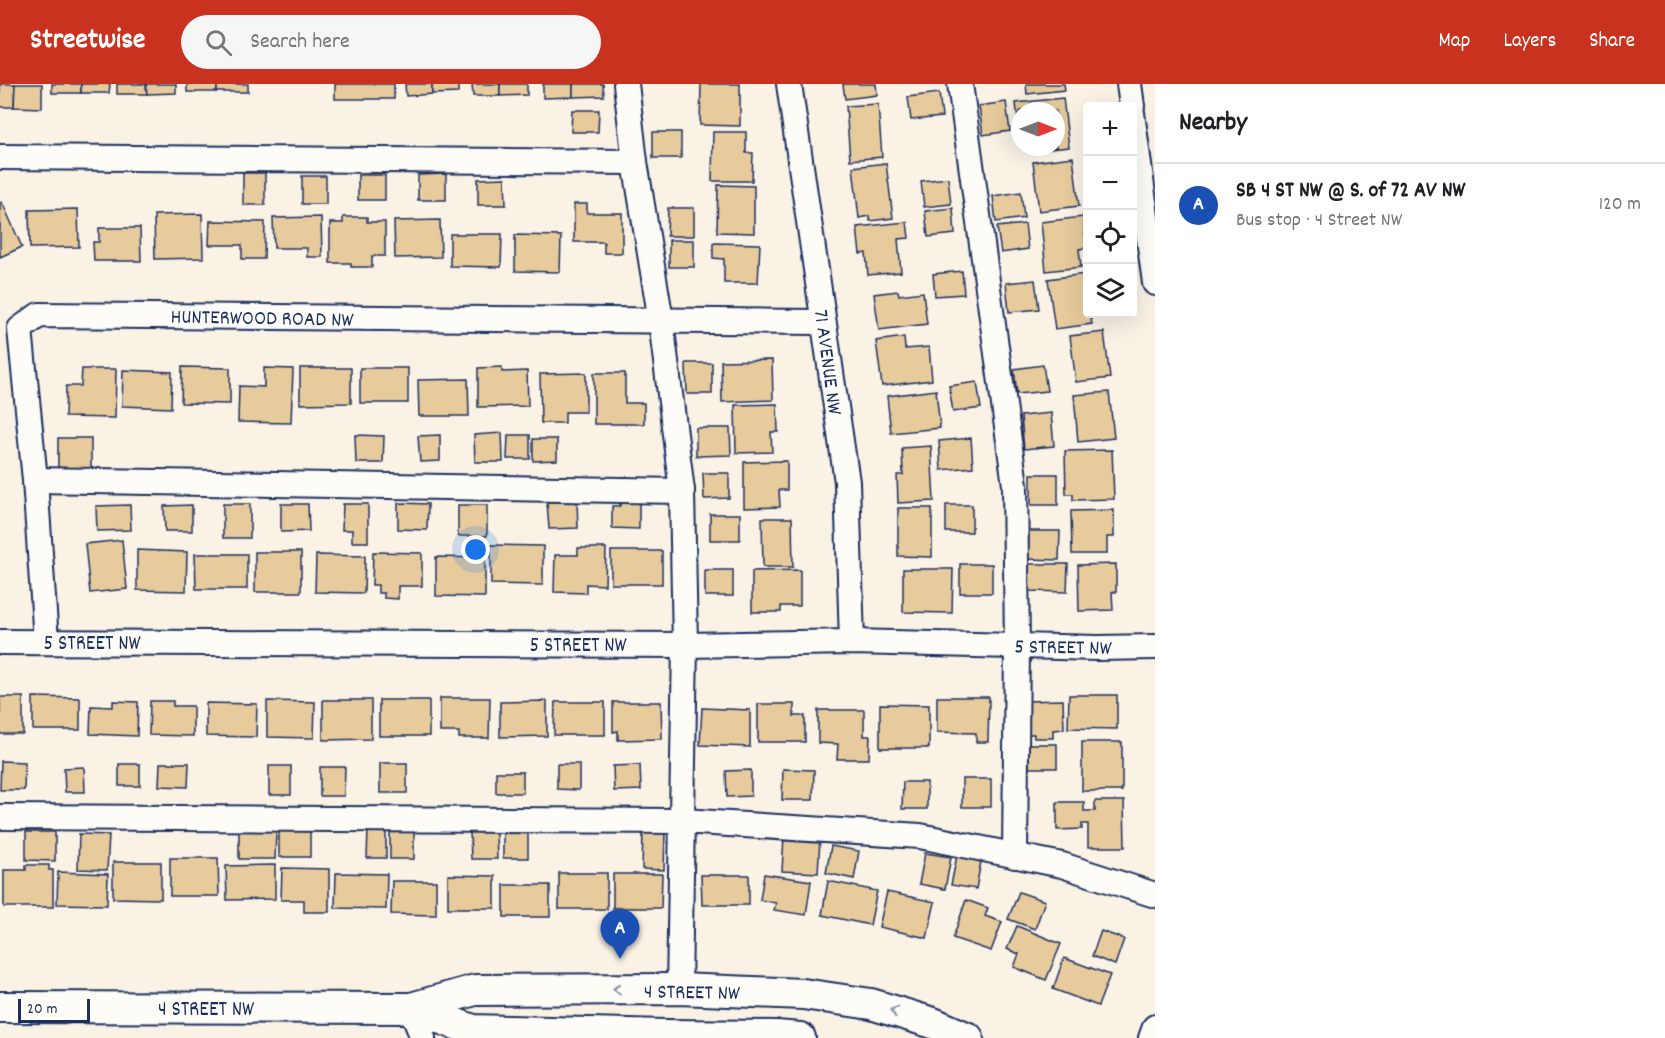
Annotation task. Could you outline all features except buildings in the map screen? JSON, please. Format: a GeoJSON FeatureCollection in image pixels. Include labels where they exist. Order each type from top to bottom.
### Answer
{"type":"FeatureCollection","features":[{"type":"Feature","properties":{"kind":"main road","name":"4 STREET NW"},"geometry":{"type":"LineString","coordinates":[[0,1007],[411,1008],[475,990],[679,989],[803,994],[871,1004],[933,1023],[968,1038]]}},
{"type":"Feature","properties":{"kind":"main road","name":"4 STREET NW"},"geometry":{"type":"LineString","coordinates":[[411,1008],[473,1030],[800,1038]]}},
{"type":"Feature","properties":{"kind":"street"},"geometry":{"type":"LineString","coordinates":[[626,84],[635,162],[661,321],[682,491],[684,645],[679,989]]}},
{"type":"Feature","properties":{"kind":"street","name":"71 AVENUE NW"},"geometry":{"type":"LineString","coordinates":[[789,84],[847,482],[852,642]]}},
{"type":"Feature","properties":{"kind":"street"},"geometry":{"type":"LineString","coordinates":[[960,84],[1015,485],[1017,645],[1015,856]]}},
{"type":"Feature","properties":{"kind":"street"},"geometry":{"type":"LineString","coordinates":[[1129,84],[1131,102]]}},
{"type":"Feature","properties":{"kind":"street"},"geometry":{"type":"LineString","coordinates":[[1137,150],[1155,283]]}},
{"type":"Feature","properties":{"kind":"street"},"geometry":{"type":"LineString","coordinates":[[0,157],[635,162]]}},
{"type":"Feature","properties":{"kind":"street","name":"HUNTERWOOD ROAD NW"},"geometry":{"type":"LineString","coordinates":[[46,641],[35,480],[20,329],[39,315],[823,322]]}},
{"type":"Feature","properties":{"kind":"street"},"geometry":{"type":"LineString","coordinates":[[35,480],[682,491]]}},
{"type":"Feature","properties":{"kind":"street","name":"5 STREET NW"},"geometry":{"type":"LineString","coordinates":[[0,642],[684,645],[852,642],[1098,648],[1155,647]]}},
{"type":"Feature","properties":{"kind":"street"},"geometry":{"type":"LineString","coordinates":[[0,817],[682,821],[920,836],[1062,865],[1155,895]]}},
{"type":"Feature","properties":{"kind":"street"},"geometry":{"type":"LineString","coordinates":[[411,1008],[423,1038]]}},
{"type":"Feature","properties":{"kind":"street"},"geometry":{"type":"LineString","coordinates":[[1151,1038],[1155,1027]]}},
{"type":"Feature","properties":{"kind":"place","name":"SB 4 ST NW @ S. of 72 AV NW"},"geometry":{"type":"Point","coordinates":[620,959]}}]}
